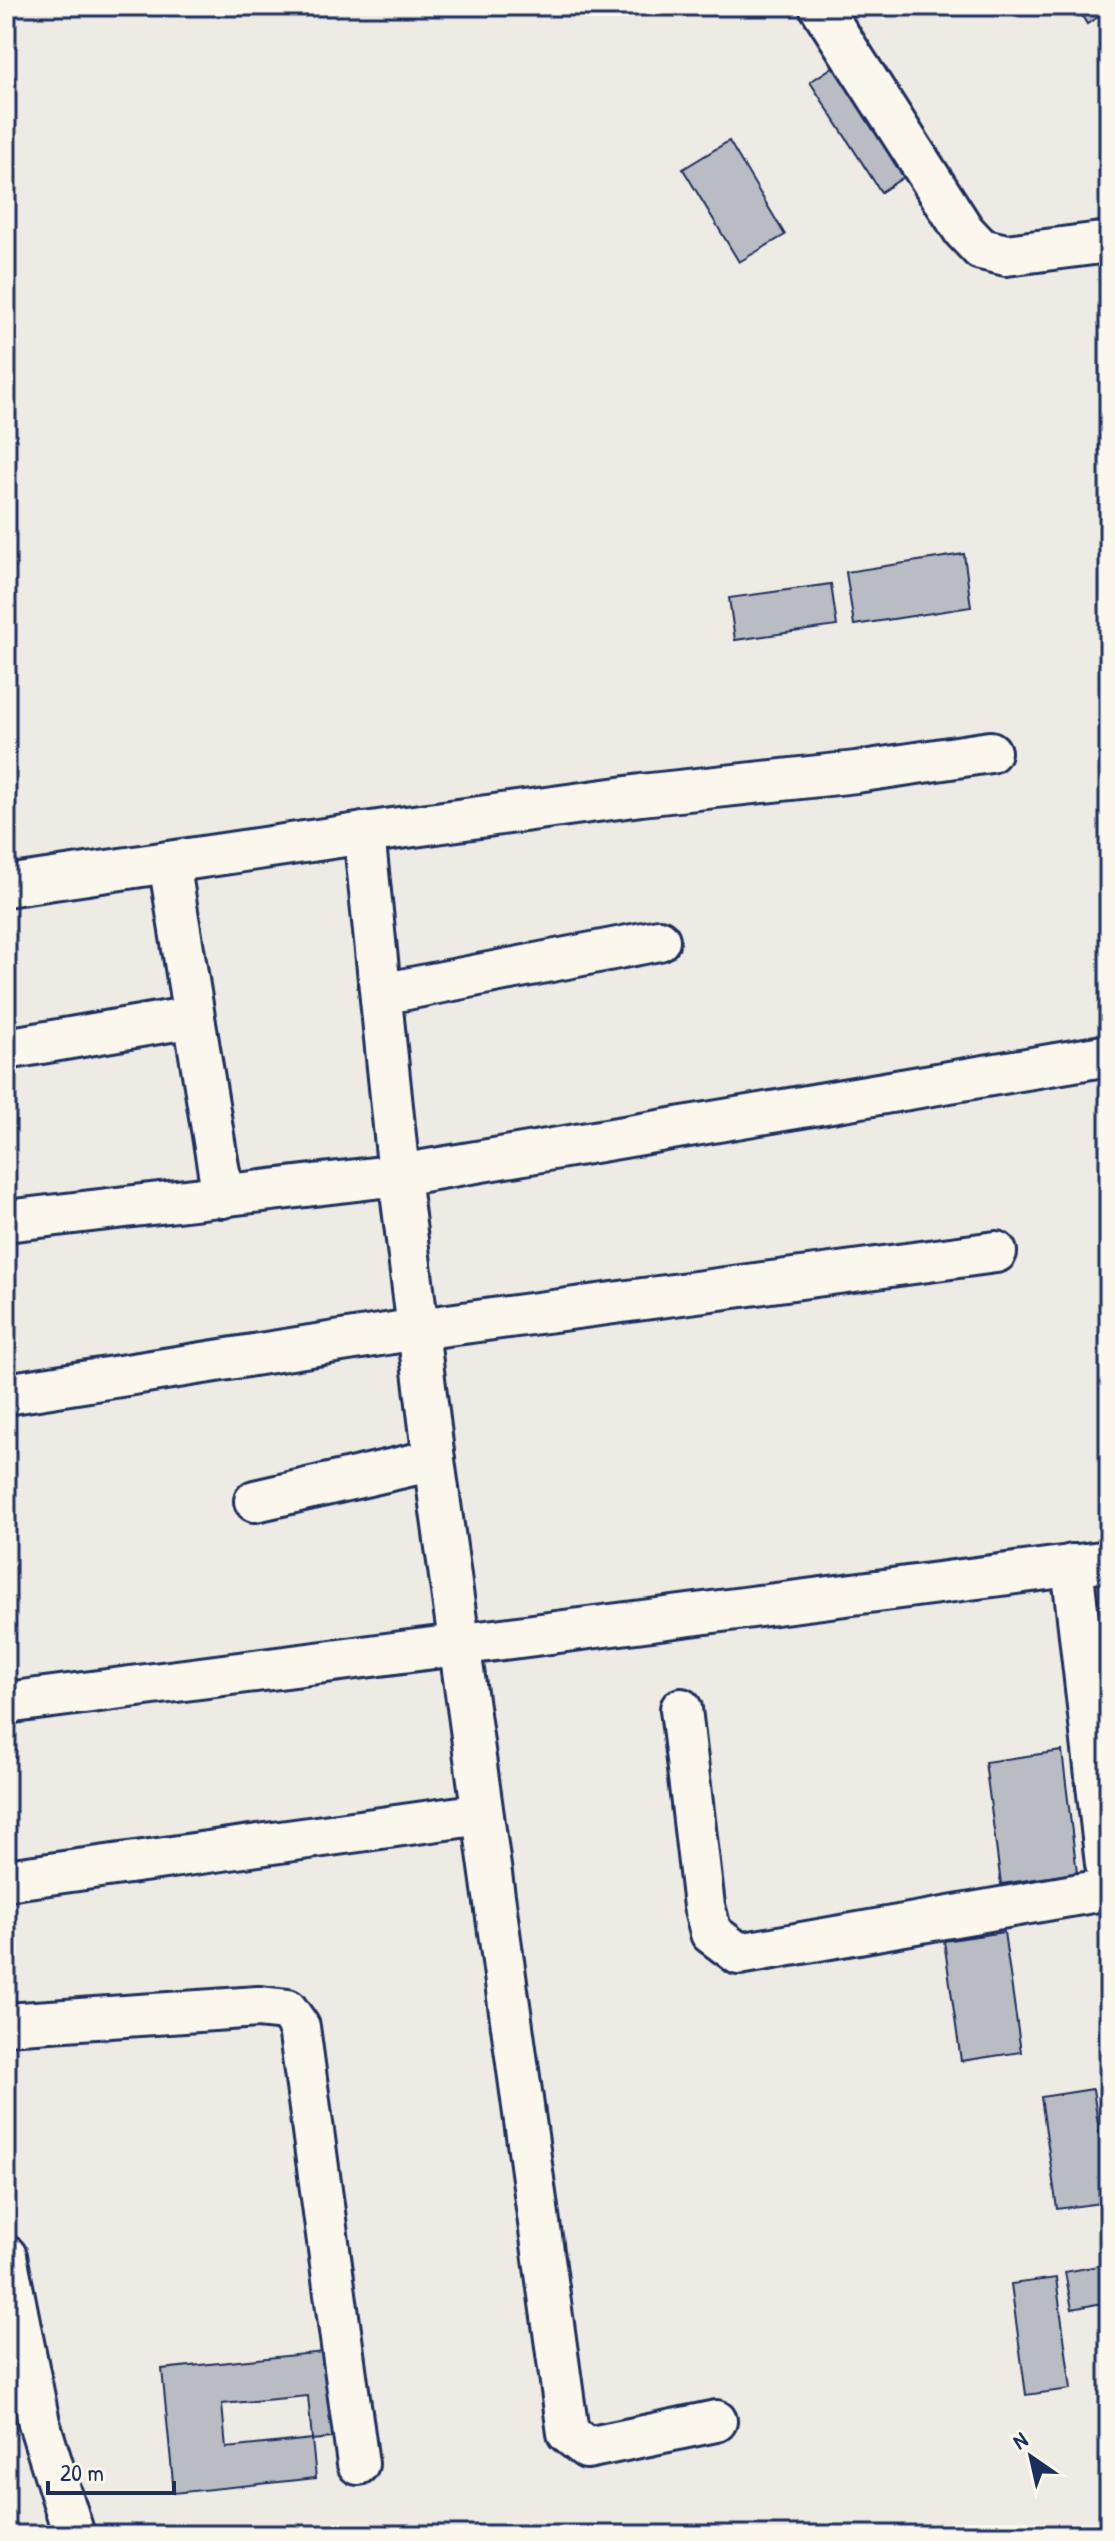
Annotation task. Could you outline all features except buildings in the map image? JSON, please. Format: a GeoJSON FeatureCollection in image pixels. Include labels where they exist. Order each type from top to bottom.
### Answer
{"type":"FeatureCollection","features":[{"type":"Feature","properties":{"kind":"street"},"geometry":{"type":"LineString","coordinates":[[820,6],[964,231],[981,249],[1006,255],[1109,242]]}},
{"type":"Feature","properties":{"kind":"street"},"geometry":{"type":"LineString","coordinates":[[6,886],[641,795],[856,772],[990,752]]}},
{"type":"Feature","properties":{"kind":"street"},"geometry":{"type":"LineString","coordinates":[[364,833],[399,1175],[434,1460],[568,2433],[587,2448],[716,2421]]}},
{"type":"Feature","properties":{"kind":"street"},"geometry":{"type":"LineString","coordinates":[[169,862],[223,1197]]}},
{"type":"Feature","properties":{"kind":"street"},"geometry":{"type":"LineString","coordinates":[[381,994],[659,940]]}},
{"type":"Feature","properties":{"kind":"street"},"geometry":{"type":"LineString","coordinates":[[6,1049],[193,1017]]}},
{"type":"Feature","properties":{"kind":"street"},"geometry":{"type":"LineString","coordinates":[[6,1221],[399,1175],[1109,1055]]}},
{"type":"Feature","properties":{"kind":"street"},"geometry":{"type":"LineString","coordinates":[[6,1394],[418,1329],[996,1252]]}},
{"type":"Feature","properties":{"kind":"street"},"geometry":{"type":"LineString","coordinates":[[255,1501],[434,1460]]}},
{"type":"Feature","properties":{"kind":"street"},"geometry":{"type":"LineString","coordinates":[[6,1703],[1090,1563],[1106,1864],[1109,1873]]}},
{"type":"Feature","properties":{"kind":"street"},"geometry":{"type":"LineString","coordinates":[[681,1709],[704,1906],[711,1933],[739,1954],[1109,1889]]}},
{"type":"Feature","properties":{"kind":"street"},"geometry":{"type":"LineString","coordinates":[[6,1880],[482,1814]]}},
{"type":"Feature","properties":{"kind":"street"},"geometry":{"type":"LineString","coordinates":[[6,2024],[258,2007],[287,2010],[299,2027],[358,2464]]}},
{"type":"Feature","properties":{"kind":"street"},"geometry":{"type":"LineString","coordinates":[[6,2256],[39,2423],[74,2535]]}}]}
